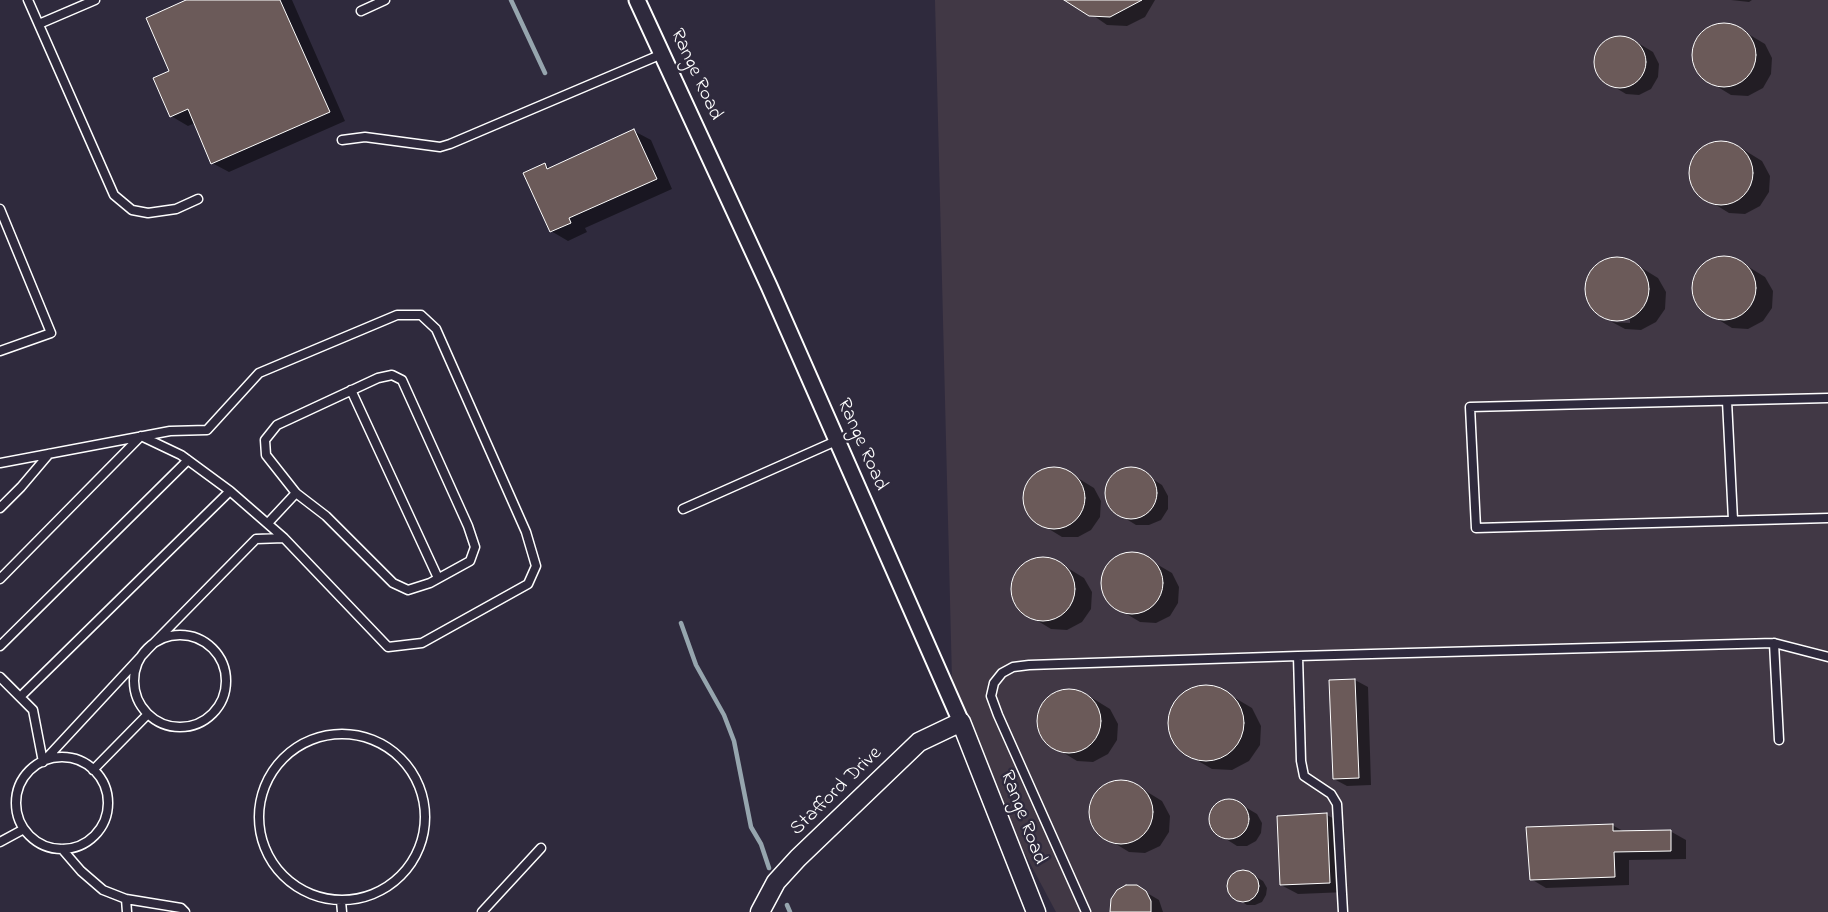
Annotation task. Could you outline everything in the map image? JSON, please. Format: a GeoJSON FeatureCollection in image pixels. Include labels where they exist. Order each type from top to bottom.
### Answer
{"type":"FeatureCollection","features":[{"type":"Feature","properties":{"kind":"street","name":"Range Road"},"geometry":{"type":"LineString","coordinates":[[637,0],[769,286],[961,722],[1036,912]]}},
{"type":"Feature","properties":{"kind":"street","name":"Stafford Drive"},"geometry":{"type":"LineString","coordinates":[[760,912],[776,882],[798,858],[919,742],[961,722]]}},
{"type":"Feature","properties":{"kind":"lane"},"geometry":{"type":"LineString","coordinates":[[28,0],[114,195],[132,210],[148,213],[176,209],[198,199]]}},
{"type":"Feature","properties":{"kind":"lane"},"geometry":{"type":"LineString","coordinates":[[39,24],[95,0]]}},
{"type":"Feature","properties":{"kind":"lane"},"geometry":{"type":"LineString","coordinates":[[361,11],[385,0]]}},
{"type":"Feature","properties":{"kind":"lane"},"geometry":{"type":"LineString","coordinates":[[342,140],[365,137],[440,146],[450,144],[662,54]]}},
{"type":"Feature","properties":{"kind":"lane"},"geometry":{"type":"LineString","coordinates":[[0,209],[51,333],[0,351]]}},
{"type":"Feature","properties":{"kind":"lane"},"geometry":{"type":"LineString","coordinates":[[0,463],[141,436],[170,431],[207,430],[260,373],[397,315],[421,315],[436,329],[526,532],[536,566],[528,584],[422,643],[388,647],[284,538],[230,490],[188,460],[141,436]]}},
{"type":"Feature","properties":{"kind":"lane"},"geometry":{"type":"LineString","coordinates":[[392,375],[402,380],[468,526],[474,547],[470,561],[438,578],[408,590],[393,583],[326,516],[296,494],[266,455],[265,440],[277,425],[351,390],[378,378],[392,375]]}},
{"type":"Feature","properties":{"kind":"lane"},"geometry":{"type":"LineString","coordinates":[[351,390],[438,578]]}},
{"type":"Feature","properties":{"kind":"lane"},"geometry":{"type":"LineString","coordinates":[[1828,398],[1470,407],[1476,528],[1828,518]]}},
{"type":"Feature","properties":{"kind":"lane"},"geometry":{"type":"LineString","coordinates":[[1727,400],[1733,520]]}},
{"type":"Feature","properties":{"kind":"lane"},"geometry":{"type":"LineString","coordinates":[[0,578],[141,436]]}},
{"type":"Feature","properties":{"kind":"lane"},"geometry":{"type":"LineString","coordinates":[[683,509],[836,441]]}},
{"type":"Feature","properties":{"kind":"lane"},"geometry":{"type":"LineString","coordinates":[[0,508],[22,487],[49,454]]}},
{"type":"Feature","properties":{"kind":"lane"},"geometry":{"type":"LineString","coordinates":[[0,646],[188,460]]}},
{"type":"Feature","properties":{"kind":"lane"},"geometry":{"type":"LineString","coordinates":[[20,697],[230,490]]}},
{"type":"Feature","properties":{"kind":"lane"},"geometry":{"type":"LineString","coordinates":[[268,523],[296,494]]}},
{"type":"Feature","properties":{"kind":"lane"},"geometry":{"type":"LineString","coordinates":[[43,762],[147,650],[256,539],[284,538]]}},
{"type":"Feature","properties":{"kind":"lane"},"geometry":{"type":"LineString","coordinates":[[178,636],[196,638],[204,643],[217,655],[225,671],[225,690],[219,706],[198,723],[189,726],[171,726],[148,714],[138,699],[134,682],[138,665],[147,650],[170,637],[178,636]]}},
{"type":"Feature","properties":{"kind":"lane"},"geometry":{"type":"LineString","coordinates":[[1774,643],[1779,740]]}},
{"type":"Feature","properties":{"kind":"lane"},"geometry":{"type":"LineString","coordinates":[[1086,912],[991,696],[994,683],[1002,673],[1014,667],[1298,656],[1774,643],[1828,657]]}},
{"type":"Feature","properties":{"kind":"lane"},"geometry":{"type":"LineString","coordinates":[[1298,656],[1301,761],[1304,776],[1331,794],[1337,804],[1343,912]]}},
{"type":"Feature","properties":{"kind":"lane"},"geometry":{"type":"LineString","coordinates":[[0,677],[33,710],[43,762]]}},
{"type":"Feature","properties":{"kind":"lane"},"geometry":{"type":"LineString","coordinates":[[93,770],[148,714]]}},
{"type":"Feature","properties":{"kind":"lane"},"geometry":{"type":"LineString","coordinates":[[351,733],[374,740],[395,752],[419,783],[426,816],[417,854],[392,884],[363,898],[341,901],[322,898],[295,886],[268,857],[258,823],[262,791],[276,765],[300,744],[327,734],[351,733]]}},
{"type":"Feature","properties":{"kind":"lane"},"geometry":{"type":"LineString","coordinates":[[69,758],[78,760],[93,770],[99,777],[108,802],[105,820],[88,841],[71,848],[62,849],[44,846],[24,829],[17,813],[19,787],[28,772],[43,762],[51,759],[69,758]]}},
{"type":"Feature","properties":{"kind":"lane"},"geometry":{"type":"LineString","coordinates":[[0,842],[24,829]]}},
{"type":"Feature","properties":{"kind":"lane"},"geometry":{"type":"LineString","coordinates":[[482,912],[541,848]]}},
{"type":"Feature","properties":{"kind":"lane"},"geometry":{"type":"LineString","coordinates":[[62,849],[80,870],[103,890],[126,899],[181,908],[185,912]]}},
{"type":"Feature","properties":{"kind":"lane"},"geometry":{"type":"LineString","coordinates":[[126,899],[127,912]]}},
{"type":"Feature","properties":{"kind":"lane"},"geometry":{"type":"LineString","coordinates":[[341,901],[342,912]]}},
{"type":"Feature","properties":{"kind":"shaded area"},"geometry":{"type":"Polygon","coordinates":[[[935,0],[1828,0],[1828,912],[1056,912],[953,719],[935,0]]]}},
{"type":"Feature","properties":{"kind":"building"},"geometry":{"type":"Polygon","coordinates":[[[186,0],[280,0],[330,112],[211,164],[188,109],[170,117],[153,78],[169,71],[146,18],[186,0]]]}},
{"type":"Feature","properties":{"kind":"building"},"geometry":{"type":"Polygon","coordinates":[[[1064,0],[1142,0],[1110,17],[1089,16],[1064,0]]]}},
{"type":"Feature","properties":{"kind":"building"},"geometry":{"type":"Polygon","coordinates":[[[1718,23],[1730,23],[1747,32],[1754,43],[1756,55],[1754,67],[1747,78],[1730,87],[1718,87],[1706,82],[1697,73],[1692,61],[1692,49],[1697,37],[1706,28],[1718,23]]]}},
{"type":"Feature","properties":{"kind":"building"},"geometry":{"type":"Polygon","coordinates":[[[1615,36],[1625,36],[1639,43],[1646,57],[1646,67],[1639,81],[1625,88],[1615,88],[1605,84],[1598,77],[1594,67],[1594,57],[1598,47],[1605,40],[1615,36]]]}},
{"type":"Feature","properties":{"kind":"building"},"geometry":{"type":"Polygon","coordinates":[[[634,129],[657,179],[569,218],[571,223],[550,232],[523,173],[545,163],[547,169],[634,129]]]}},
{"type":"Feature","properties":{"kind":"building"},"geometry":{"type":"Polygon","coordinates":[[[1715,141],[1727,141],[1744,150],[1751,161],[1753,173],[1751,185],[1744,196],[1727,205],[1715,205],[1703,200],[1694,191],[1689,179],[1689,167],[1694,155],[1703,146],[1715,141]]]}},
{"type":"Feature","properties":{"kind":"building"},"geometry":{"type":"Polygon","coordinates":[[[1718,256],[1730,256],[1747,265],[1754,276],[1756,288],[1754,300],[1747,311],[1730,320],[1718,320],[1706,315],[1697,306],[1692,294],[1692,282],[1697,270],[1706,261],[1718,256]]]}},
{"type":"Feature","properties":{"kind":"building"},"geometry":{"type":"Polygon","coordinates":[[[1611,257],[1623,257],[1640,266],[1647,277],[1649,289],[1647,301],[1640,312],[1623,321],[1611,321],[1599,316],[1590,307],[1585,295],[1585,283],[1590,271],[1599,262],[1611,257]]]}},
{"type":"Feature","properties":{"kind":"building"},"geometry":{"type":"Polygon","coordinates":[[[1054,467],[1071,472],[1076,476],[1080,481],[1085,498],[1080,515],[1076,520],[1071,524],[1054,529],[1037,524],[1032,520],[1028,515],[1023,498],[1028,481],[1032,476],[1037,472],[1054,467]]]}},
{"type":"Feature","properties":{"kind":"building"},"geometry":{"type":"Polygon","coordinates":[[[1131,467],[1141,469],[1149,475],[1155,483],[1157,493],[1155,503],[1149,511],[1141,517],[1131,519],[1121,517],[1113,511],[1107,503],[1105,493],[1107,483],[1113,475],[1121,469],[1131,467]]]}},
{"type":"Feature","properties":{"kind":"building"},"geometry":{"type":"Polygon","coordinates":[[[1132,552],[1149,557],[1154,561],[1158,566],[1163,583],[1158,600],[1154,605],[1149,609],[1132,614],[1115,609],[1110,605],[1106,600],[1101,583],[1106,566],[1110,561],[1115,557],[1132,552]]]}},
{"type":"Feature","properties":{"kind":"building"},"geometry":{"type":"Polygon","coordinates":[[[1043,557],[1055,559],[1066,566],[1073,577],[1075,589],[1073,601],[1066,612],[1055,619],[1043,621],[1031,619],[1020,612],[1013,601],[1011,589],[1013,577],[1020,566],[1031,559],[1043,557]]]}},
{"type":"Feature","properties":{"kind":"building"},"geometry":{"type":"Polygon","coordinates":[[[1355,679],[1359,778],[1333,779],[1329,680],[1355,679]]]}},
{"type":"Feature","properties":{"kind":"building"},"geometry":{"type":"Polygon","coordinates":[[[1206,685],[1221,688],[1233,696],[1241,708],[1244,723],[1241,738],[1233,750],[1221,758],[1206,761],[1191,758],[1179,750],[1171,738],[1168,723],[1171,708],[1179,696],[1191,688],[1206,685]]]}},
{"type":"Feature","properties":{"kind":"building"},"geometry":{"type":"Polygon","coordinates":[[[1063,689],[1075,689],[1092,698],[1099,709],[1101,721],[1099,733],[1092,744],[1075,753],[1063,753],[1051,748],[1042,739],[1037,727],[1037,715],[1042,703],[1051,694],[1063,689]]]}},
{"type":"Feature","properties":{"kind":"building"},"geometry":{"type":"Polygon","coordinates":[[[1115,780],[1127,780],[1144,789],[1151,800],[1153,812],[1151,824],[1144,835],[1127,844],[1115,844],[1103,839],[1094,830],[1089,818],[1089,806],[1094,794],[1103,785],[1115,780]]]}},
{"type":"Feature","properties":{"kind":"building"},"geometry":{"type":"Polygon","coordinates":[[[1233,799],[1240,802],[1246,808],[1249,819],[1248,827],[1240,836],[1233,839],[1225,839],[1218,836],[1210,827],[1209,815],[1212,808],[1221,800],[1233,799]]]}},
{"type":"Feature","properties":{"kind":"building"},"geometry":{"type":"Polygon","coordinates":[[[1327,813],[1330,883],[1280,885],[1277,816],[1327,813]]]}},
{"type":"Feature","properties":{"kind":"building"},"geometry":{"type":"Polygon","coordinates":[[[1613,824],[1613,831],[1671,830],[1671,851],[1614,852],[1615,877],[1530,880],[1526,827],[1613,824]]]}},
{"type":"Feature","properties":{"kind":"building"},"geometry":{"type":"Polygon","coordinates":[[[1243,870],[1254,875],[1259,886],[1254,897],[1243,902],[1232,897],[1227,886],[1232,875],[1243,870]]]}},
{"type":"Feature","properties":{"kind":"building"},"geometry":{"type":"Polygon","coordinates":[[[1126,885],[1137,885],[1146,891],[1151,901],[1151,912],[1110,912],[1111,899],[1117,890],[1126,885]]]}},
{"type":"Feature","properties":{"kind":"waterway"},"geometry":{"type":"LineString","coordinates":[[511,0],[545,73]]}},
{"type":"Feature","properties":{"kind":"waterway"},"geometry":{"type":"LineString","coordinates":[[681,623],[696,665],[724,715],[734,741],[751,827],[761,844],[769,868]]}},
{"type":"Feature","properties":{"kind":"waterway"},"geometry":{"type":"LineString","coordinates":[[787,905],[790,912]]}}]}
